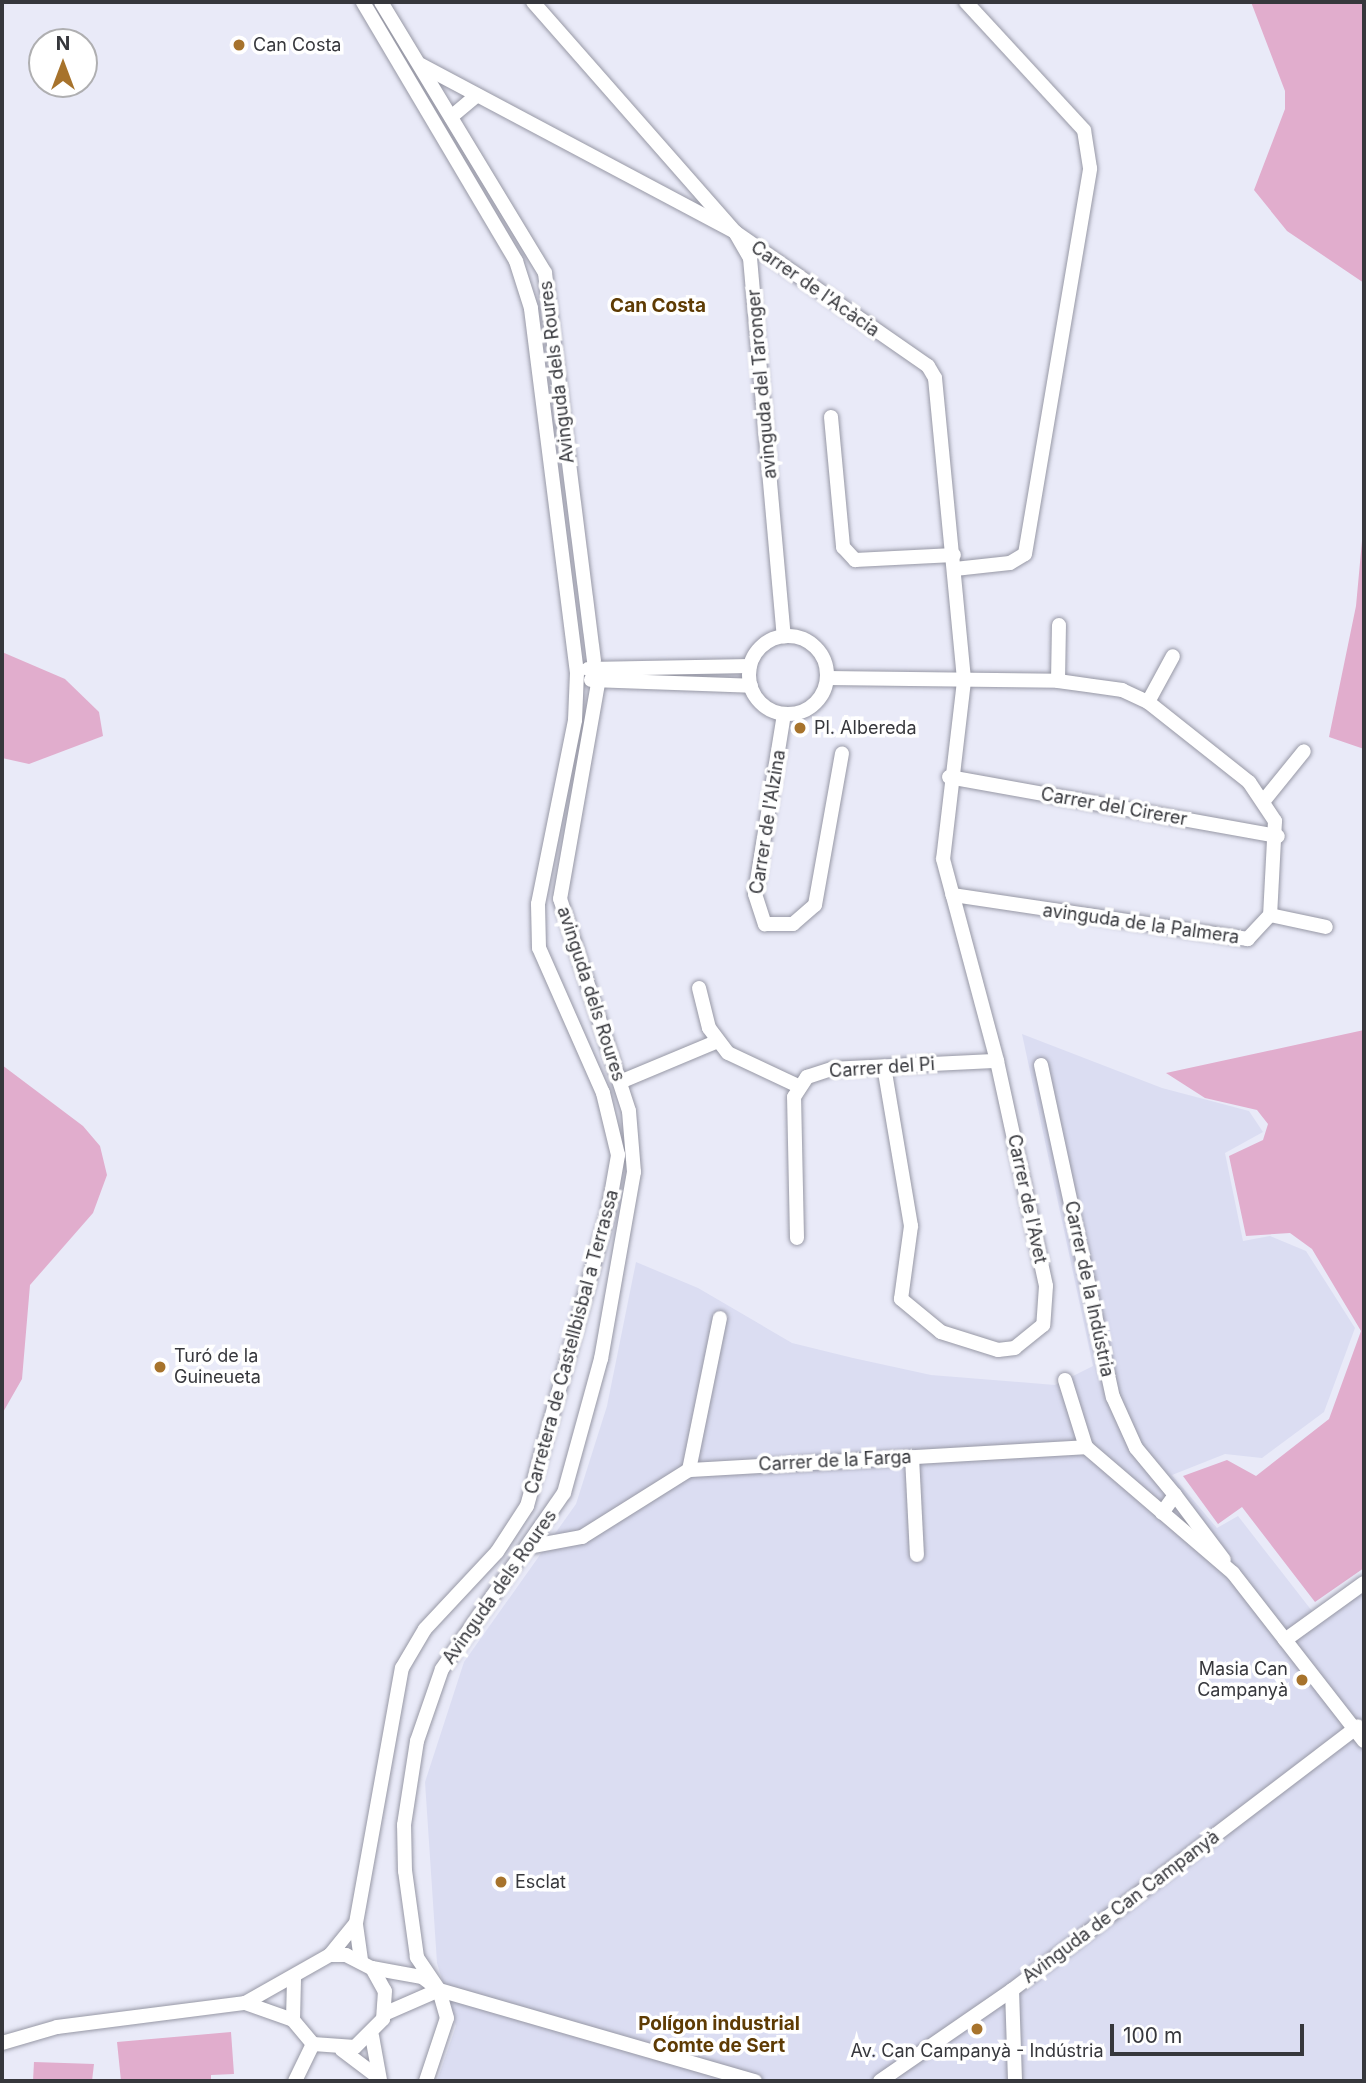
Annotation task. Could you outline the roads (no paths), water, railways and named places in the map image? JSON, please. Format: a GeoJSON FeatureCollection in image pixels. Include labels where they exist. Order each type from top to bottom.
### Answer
{"type":"FeatureCollection","features":[{"type":"Feature","properties":{"kind":"street"},"geometry":{"type":"LineString","coordinates":[[363,2],[521,271],[575,635],[575,720]]}},
{"type":"Feature","properties":{"kind":"street","name":"Avinguda dels Roures"},"geometry":{"type":"LineString","coordinates":[[381,2],[535,247],[550,288],[598,684]]}},
{"type":"Feature","properties":{"kind":"street","name":"avinguda del Taronger"},"geometry":{"type":"LineString","coordinates":[[533,2],[735,232],[750,258],[784,636]]}},
{"type":"Feature","properties":{"kind":"street"},"geometry":{"type":"LineString","coordinates":[[831,417],[843,547],[855,560],[1010,563],[1025,554],[1090,168],[1084,130],[965,2]]}},
{"type":"Feature","properties":{"kind":"street","name":"Carrer de l'Acàcia"},"geometry":{"type":"LineString","coordinates":[[421,65],[651,192],[735,232],[929,366],[938,392],[964,681]]}},
{"type":"Feature","properties":{"kind":"street"},"geometry":{"type":"LineString","coordinates":[[452,117],[477,95]]}},
{"type":"Feature","properties":{"kind":"street"},"geometry":{"type":"LineString","coordinates":[[1058,681],[1059,625]]}},
{"type":"Feature","properties":{"kind":"street"},"geometry":{"type":"LineString","coordinates":[[575,635],[597,663]]}},
{"type":"Feature","properties":{"kind":"street"},"geometry":{"type":"LineString","coordinates":[[784,636],[814,646],[827,678],[817,701],[785,714],[762,704],[751,687],[750,666],[763,645],[784,636]]}},
{"type":"Feature","properties":{"kind":"street"},"geometry":{"type":"LineString","coordinates":[[1148,702],[1173,656]]}},
{"type":"Feature","properties":{"kind":"street"},"geometry":{"type":"LineString","coordinates":[[577,673],[597,663],[750,666]]}},
{"type":"Feature","properties":{"kind":"street"},"geometry":{"type":"LineString","coordinates":[[577,673],[598,684],[751,687]]}},
{"type":"Feature","properties":{"kind":"street"},"geometry":{"type":"LineString","coordinates":[[827,678],[1058,681],[1107,686],[1148,702],[1266,798],[1278,836],[1270,915],[1326,927]]}},
{"type":"Feature","properties":{"kind":"street","name":"Carrer de l'Avet"},"geometry":{"type":"LineString","coordinates":[[884,1067],[911,1226],[901,1299],[942,1332],[998,1350],[1032,1339],[1048,1308],[997,1061],[952,895],[942,841],[964,681]]}},
{"type":"Feature","properties":{"kind":"street"},"geometry":{"type":"LineString","coordinates":[[575,720],[598,684]]}},
{"type":"Feature","properties":{"kind":"street","name":"avinguda dels Roures"},"geometry":{"type":"LineString","coordinates":[[598,684],[560,899],[620,1082],[635,1155],[626,1220]]}},
{"type":"Feature","properties":{"kind":"street","name":"Carrer de l'Alzina"},"geometry":{"type":"LineString","coordinates":[[785,714],[755,894],[765,924],[793,923],[815,905],[842,753]]}},
{"type":"Feature","properties":{"kind":"street","name":"Carretera de Castellbisbal a Terrassa"},"geometry":{"type":"LineString","coordinates":[[367,1964],[356,1923],[402,1668],[425,1629],[513,1529],[537,1477],[616,1177],[616,1134],[603,1093],[544,966],[537,925],[575,720]]}},
{"type":"Feature","properties":{"kind":"street"},"geometry":{"type":"LineString","coordinates":[[1266,798],[1304,751]]}},
{"type":"Feature","properties":{"kind":"street","name":"Carrer del Cirerer"},"geometry":{"type":"LineString","coordinates":[[949,777],[1278,836]]}},
{"type":"Feature","properties":{"kind":"street","name":"avinguda de la Palmera"},"geometry":{"type":"LineString","coordinates":[[952,895],[1232,940],[1248,939],[1270,915]]}},
{"type":"Feature","properties":{"kind":"street"},"geometry":{"type":"LineString","coordinates":[[699,988],[718,1041],[728,1053],[798,1087],[797,1238]]}},
{"type":"Feature","properties":{"kind":"street"},"geometry":{"type":"LineString","coordinates":[[620,1082],[718,1041]]}},
{"type":"Feature","properties":{"kind":"street","name":"Carrer del Pi"},"geometry":{"type":"LineString","coordinates":[[798,1087],[832,1069],[997,1061]]}},
{"type":"Feature","properties":{"kind":"street","name":"Carrer de la Indústria"},"geometry":{"type":"LineString","coordinates":[[1041,1065],[1113,1397],[1136,1448],[1285,1640],[1358,1726],[1364,1741]]}},
{"type":"Feature","properties":{"kind":"street","name":"Avinguda dels Roures"},"geometry":{"type":"LineString","coordinates":[[439,1990],[417,1957],[405,1871],[412,1764],[442,1669],[533,1546],[564,1493],[591,1400],[626,1220]]}},
{"type":"Feature","properties":{"kind":"street"},"geometry":{"type":"LineString","coordinates":[[689,1470],[720,1318]]}},
{"type":"Feature","properties":{"kind":"street"},"geometry":{"type":"LineString","coordinates":[[1065,1380],[1086,1447]]}},
{"type":"Feature","properties":{"kind":"street","name":"Carrer de la Indústria"},"geometry":{"type":"LineString","coordinates":[[1086,1447],[1233,1573]]}},
{"type":"Feature","properties":{"kind":"street","name":"Carrer de la Farga"},"geometry":{"type":"LineString","coordinates":[[533,1546],[582,1537],[689,1470],[1086,1447]]}},
{"type":"Feature","properties":{"kind":"street"},"geometry":{"type":"LineString","coordinates":[[912,1457],[917,1555]]}},
{"type":"Feature","properties":{"kind":"street"},"geometry":{"type":"LineString","coordinates":[[1162,1513],[1175,1495]]}},
{"type":"Feature","properties":{"kind":"street"},"geometry":{"type":"LineString","coordinates":[[1285,1640],[1364,1583]]}},
{"type":"Feature","properties":{"kind":"street","name":"Avinguda de Can Campanyà"},"geometry":{"type":"LineString","coordinates":[[880,2081],[1012,1990],[1358,1726]]}},
{"type":"Feature","properties":{"kind":"street","name":"Carretera de Castellbisbal a Terrassa"},"geometry":{"type":"LineString","coordinates":[[330,1955],[356,1923]]}},
{"type":"Feature","properties":{"kind":"street"},"geometry":{"type":"LineString","coordinates":[[2,2043],[57,2027],[245,2003],[294,1979],[330,1955],[422,1977],[439,1990],[755,2081]]}},
{"type":"Feature","properties":{"kind":"street"},"geometry":{"type":"LineString","coordinates":[[342,2050],[372,2036],[384,2014],[385,1992],[367,1964]]}},
{"type":"Feature","properties":{"kind":"street"},"geometry":{"type":"LineString","coordinates":[[293,2020],[294,1979]]}},
{"type":"Feature","properties":{"kind":"street"},"geometry":{"type":"LineString","coordinates":[[384,2014],[439,1990]]}},
{"type":"Feature","properties":{"kind":"street"},"geometry":{"type":"LineString","coordinates":[[426,2081],[447,2018],[439,1990]]}},
{"type":"Feature","properties":{"kind":"street"},"geometry":{"type":"LineString","coordinates":[[1012,1990],[1015,2081]]}},
{"type":"Feature","properties":{"kind":"street"},"geometry":{"type":"LineString","coordinates":[[245,2003],[293,2020],[313,2044],[342,2050],[380,2080]]}},
{"type":"Feature","properties":{"kind":"street"},"geometry":{"type":"LineString","coordinates":[[372,2036],[380,2080]]}},
{"type":"Feature","properties":{"kind":"street"},"geometry":{"type":"LineString","coordinates":[[295,2081],[313,2044]]}},
{"type":"Feature","properties":{"kind":"place","name":"Can Costa"},"geometry":{"type":"Point","coordinates":[239,45]}},
{"type":"Feature","properties":{"kind":"place","name":"Pl. Albereda"},"geometry":{"type":"Point","coordinates":[800,728]}},
{"type":"Feature","properties":{"kind":"place","name":"Turó de la Guineueta"},"geometry":{"type":"Point","coordinates":[160,1367]}},
{"type":"Feature","properties":{"kind":"place","name":"Masia Can Campanyà"},"geometry":{"type":"Point","coordinates":[1302,1680]}},
{"type":"Feature","properties":{"kind":"place","name":"Esclat"},"geometry":{"type":"Point","coordinates":[501,1882]}},
{"type":"Feature","properties":{"kind":"place","name":"Av. Can Campanyà - Indústria"},"geometry":{"type":"Point","coordinates":[977,2029]}},
{"type":"Feature","properties":{"kind":"district","name":"Can Costa"},"geometry":{"type":"Point","coordinates":[658,306]}},
{"type":"Feature","properties":{"kind":"district","name":"Polígon industrial Comte de Sert"},"geometry":{"type":"Point","coordinates":[719,2035]}}]}
